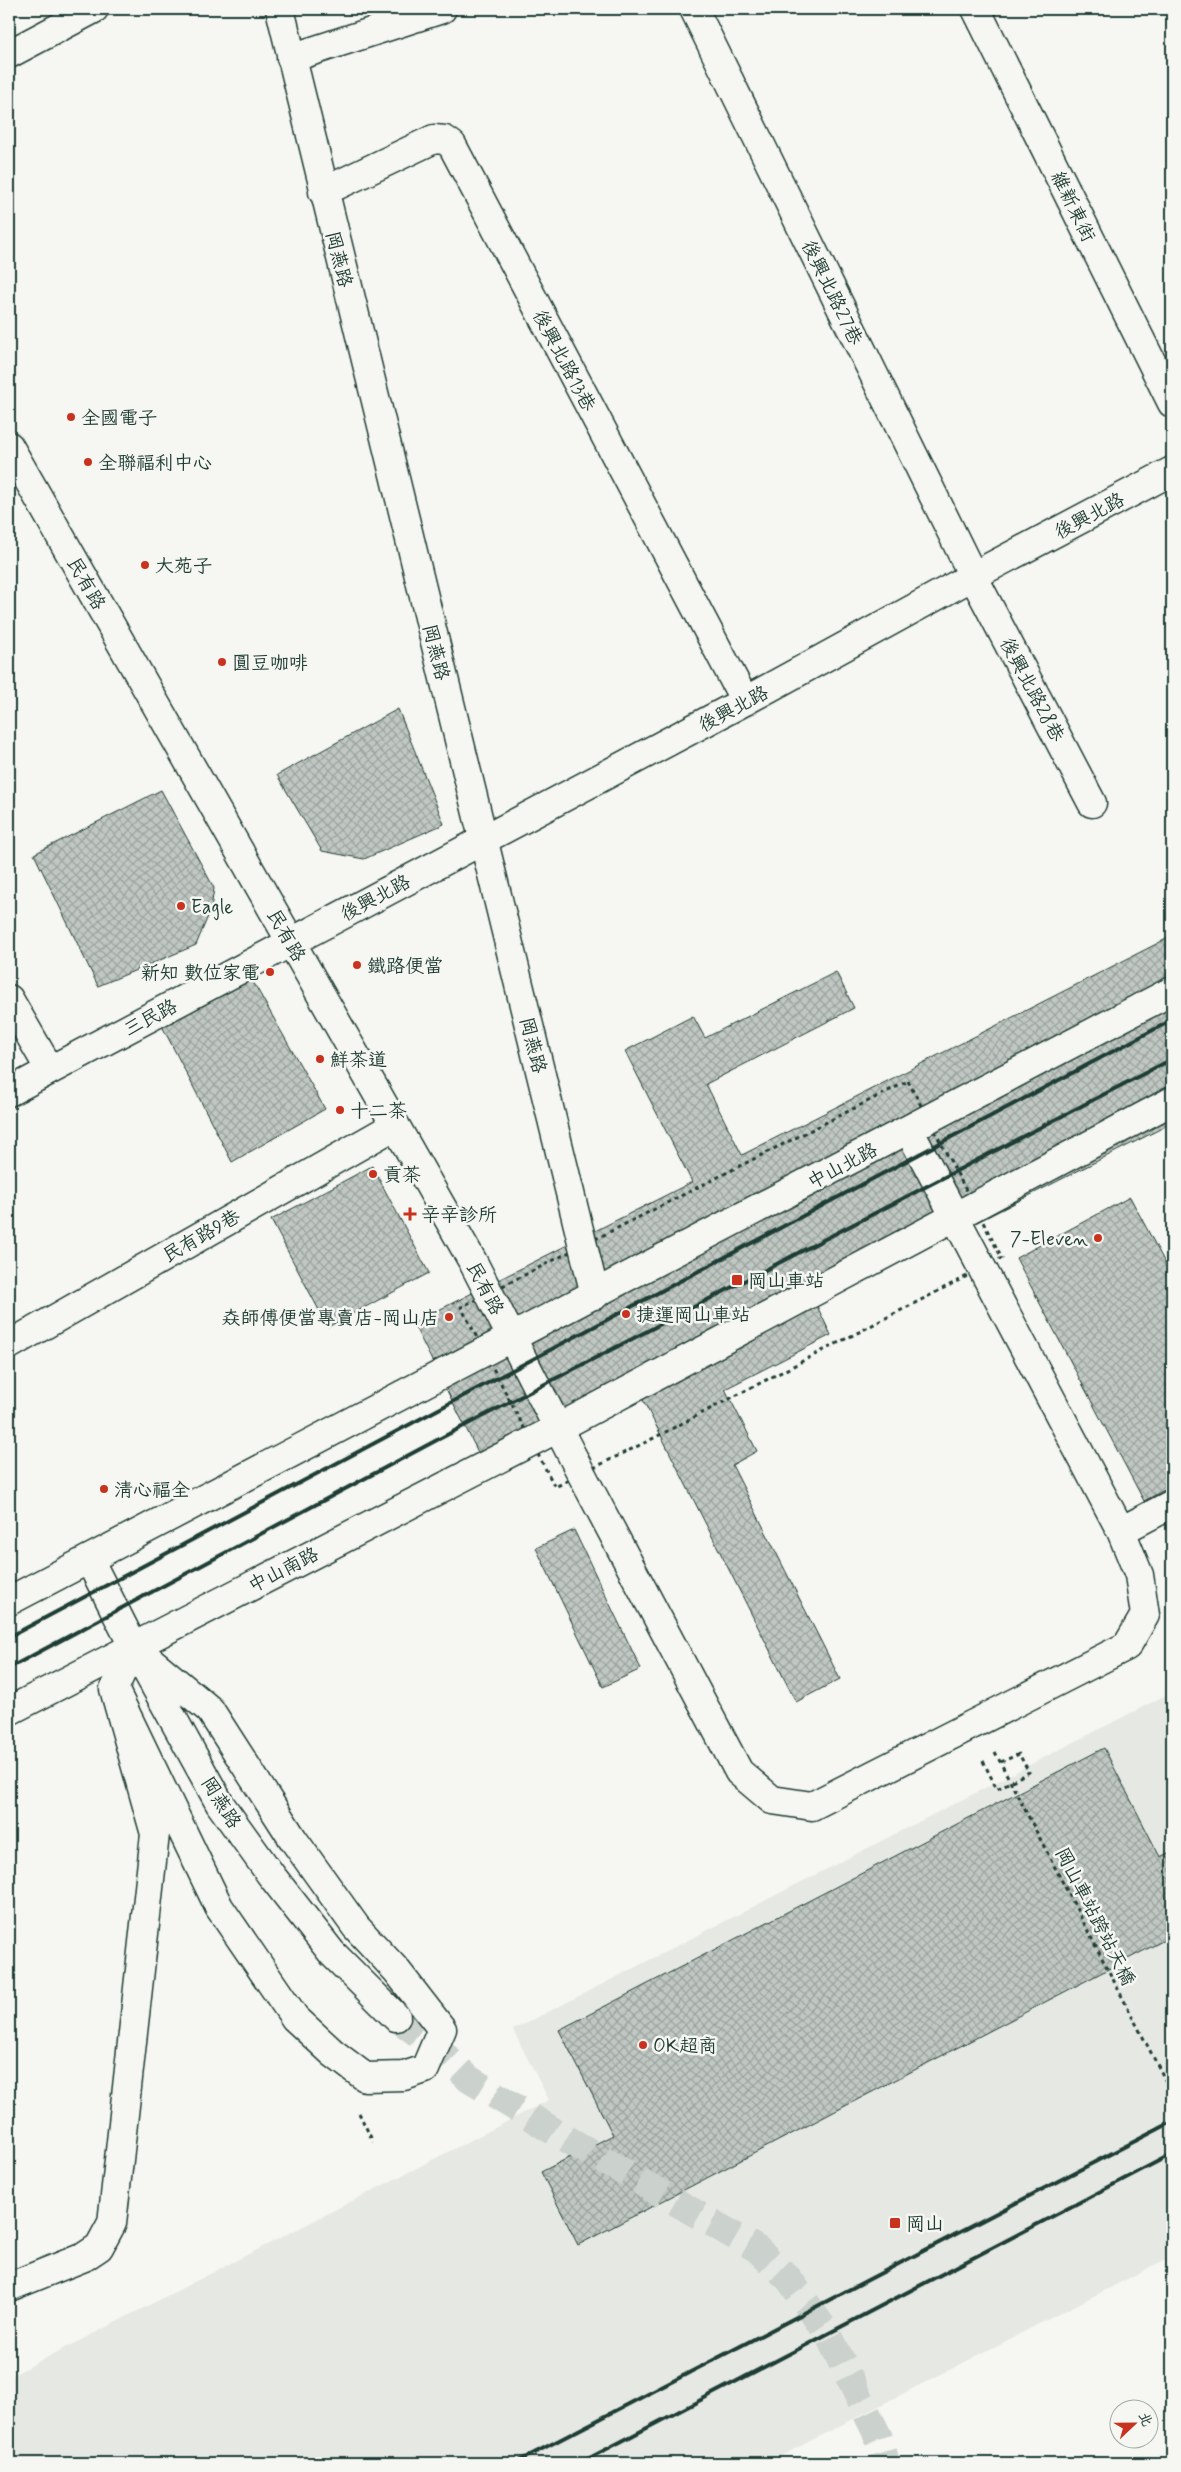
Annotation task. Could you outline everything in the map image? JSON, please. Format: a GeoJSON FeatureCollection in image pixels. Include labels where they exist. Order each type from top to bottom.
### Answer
{"type":"FeatureCollection","features":[{"type":"Feature","properties":{"kind":"street"},"geometry":{"type":"LineString","coordinates":[[9,54],[94,9]]}},
{"type":"Feature","properties":{"kind":"street","name":"岡燕路"},"geometry":{"type":"LineString","coordinates":[[280,9],[323,192],[584,1246],[594,1295]]}},
{"type":"Feature","properties":{"kind":"street"},"geometry":{"type":"LineString","coordinates":[[291,58],[442,9]]}},
{"type":"Feature","properties":{"kind":"street","name":"後興北路27巷"},"geometry":{"type":"LineString","coordinates":[[694,9],[973,576]]}},
{"type":"Feature","properties":{"kind":"street","name":"維新東街"},"geometry":{"type":"LineString","coordinates":[[976,9],[1172,403]]}},
{"type":"Feature","properties":{"kind":"street","name":"後興北路13巷"},"geometry":{"type":"LineString","coordinates":[[323,192],[434,139],[446,140],[452,145],[745,701]]}},
{"type":"Feature","properties":{"kind":"street","name":"民有路"},"geometry":{"type":"LineString","coordinates":[[9,446],[291,941],[489,1294],[738,1772],[772,1800],[812,1806],[1127,1646],[1145,1615],[1139,1574],[1121,1531],[982,1269],[964,1211],[919,1124]]}},
{"type":"Feature","properties":{"kind":"street","name":"後興北路"},"geometry":{"type":"LineString","coordinates":[[291,941],[745,701],[973,576],[1172,471]]}},
{"type":"Feature","properties":{"kind":"street","name":"後興北路28巷"},"geometry":{"type":"LineString","coordinates":[[973,576],[1092,803]]}},
{"type":"Feature","properties":{"kind":"street","name":"三民路"},"geometry":{"type":"LineString","coordinates":[[9,1092],[291,941]]}},
{"type":"Feature","properties":{"kind":"street","name":"中山北路"},"geometry":{"type":"LineString","coordinates":[[513,1339],[1172,991]]}},
{"type":"Feature","properties":{"kind":"street"},"geometry":{"type":"LineString","coordinates":[[9,999],[50,1070]]}},
{"type":"Feature","properties":{"kind":"street"},"geometry":{"type":"LineString","coordinates":[[558,1428],[1172,1101]]}},
{"type":"Feature","properties":{"kind":"street","name":"民有路9巷"},"geometry":{"type":"LineString","coordinates":[[9,1345],[394,1126]]}},
{"type":"Feature","properties":{"kind":"street"},"geometry":{"type":"LineString","coordinates":[[9,1601],[513,1339]]}},
{"type":"Feature","properties":{"kind":"street","name":"中山南路"},"geometry":{"type":"LineString","coordinates":[[9,1711],[558,1428]]}},
{"type":"Feature","properties":{"kind":"street"},"geometry":{"type":"LineString","coordinates":[[1121,1531],[1172,1504]]}},
{"type":"Feature","properties":{"kind":"street","name":"岡燕路"},"geometry":{"type":"LineString","coordinates":[[89,1559],[220,1804],[271,1875],[332,1954],[396,2017]]}},
{"type":"Feature","properties":{"kind":"street"},"geometry":{"type":"LineString","coordinates":[[9,2287],[84,2257],[99,2247],[112,2223],[155,1834],[114,1689],[134,1646],[210,1710],[293,1839],[356,1927],[397,1971],[442,2028],[425,2069],[404,2076],[365,2077],[333,2054],[295,2018],[220,1907],[114,1689]]}},
{"type":"Feature","properties":{"kind":"path"},"geometry":{"type":"LineString","coordinates":[[908,1081],[919,1124],[964,1211],[1002,1258],[555,1487],[530,1442],[462,1307],[584,1246],[908,1081]]}},
{"type":"Feature","properties":{"kind":"path","name":"岡山車站跨站天橋"},"geometry":{"type":"LineString","coordinates":[[995,1752],[1172,2093]]}},
{"type":"Feature","properties":{"kind":"path"},"geometry":{"type":"LineString","coordinates":[[982,1758],[997,1789],[1029,1772],[1019,1754],[1001,1762]]}},
{"type":"Feature","properties":{"kind":"path"},"geometry":{"type":"LineString","coordinates":[[358,2110],[373,2142]]}},
{"type":"Feature","properties":{"kind":"shaded area"},"geometry":{"type":"Polygon","coordinates":[[[1172,1692],[1172,2256],[767,2463],[9,2463],[9,2377],[549,2100],[513,2030],[1172,1692]]]}},
{"type":"Feature","properties":{"kind":"building"},"geometry":{"type":"Polygon","coordinates":[[[398,709],[444,824],[364,859],[322,851],[277,775],[398,709]]]}},
{"type":"Feature","properties":{"kind":"building"},"geometry":{"type":"Polygon","coordinates":[[[161,790],[214,888],[211,909],[196,945],[98,986],[34,854],[161,790]]]}},
{"type":"Feature","properties":{"kind":"building","name":"捷運岡山車站"},"geometry":{"type":"Polygon","coordinates":[[[1172,936],[1172,1123],[816,1304],[831,1335],[725,1389],[757,1451],[732,1465],[840,1679],[796,1702],[640,1394],[488,1472],[413,1323],[692,1182],[625,1051],[693,1016],[705,1038],[836,972],[854,1008],[706,1084],[742,1155],[1172,936]]]}},
{"type":"Feature","properties":{"kind":"building"},"geometry":{"type":"Polygon","coordinates":[[[251,978],[325,1109],[232,1162],[162,1026],[251,978]]]}},
{"type":"Feature","properties":{"kind":"building"},"geometry":{"type":"Polygon","coordinates":[[[372,1166],[429,1273],[328,1327],[271,1220],[372,1166]]]}},
{"type":"Feature","properties":{"kind":"building"},"geometry":{"type":"Polygon","coordinates":[[[1130,1197],[1172,1276],[1172,1486],[1144,1501],[1016,1258],[1130,1197]]]}},
{"type":"Feature","properties":{"kind":"building"},"geometry":{"type":"Polygon","coordinates":[[[574,1530],[641,1669],[603,1687],[536,1548],[574,1530]]]}},
{"type":"Feature","properties":{"kind":"building"},"geometry":{"type":"Polygon","coordinates":[[[1104,1748],[1160,1857],[1172,1851],[1172,1936],[578,2245],[541,2172],[613,2135],[559,2030],[1104,1748]]]}},
{"type":"Feature","properties":{"kind":"tunnel"},"geometry":{"type":"LineString","coordinates":[[396,2017],[437,2048],[469,2079],[555,2132],[757,2249],[789,2279],[829,2336],[879,2438],[886,2463]]}},
{"type":"Feature","properties":{"kind":"railway"},"geometry":{"type":"LineString","coordinates":[[9,1637],[1172,1020]]}},
{"type":"Feature","properties":{"kind":"railway"},"geometry":{"type":"LineString","coordinates":[[9,1668],[437,1440],[1172,1059]]}},
{"type":"Feature","properties":{"kind":"railway"},"geometry":{"type":"LineString","coordinates":[[515,2463],[1172,2122]]}},
{"type":"Feature","properties":{"kind":"railway"},"geometry":{"type":"LineString","coordinates":[[580,2463],[1172,2154]]}},
{"type":"Feature","properties":{"kind":"place","name":"全國電子"},"geometry":{"type":"Point","coordinates":[71,417]}},
{"type":"Feature","properties":{"kind":"place","name":"全聯福利中心"},"geometry":{"type":"Point","coordinates":[88,462]}},
{"type":"Feature","properties":{"kind":"place","name":"大苑子"},"geometry":{"type":"Point","coordinates":[145,565]}},
{"type":"Feature","properties":{"kind":"place","name":"圓豆咖啡"},"geometry":{"type":"Point","coordinates":[222,662]}},
{"type":"Feature","properties":{"kind":"place","name":"Eagle"},"geometry":{"type":"Point","coordinates":[181,906]}},
{"type":"Feature","properties":{"kind":"place","name":"鐵路便當"},"geometry":{"type":"Point","coordinates":[357,965]}},
{"type":"Feature","properties":{"kind":"place","name":"新知 數位家電"},"geometry":{"type":"Point","coordinates":[270,972]}},
{"type":"Feature","properties":{"kind":"place","name":"鮮茶道"},"geometry":{"type":"Point","coordinates":[320,1059]}},
{"type":"Feature","properties":{"kind":"place","name":"十二茶"},"geometry":{"type":"Point","coordinates":[340,1110]}},
{"type":"Feature","properties":{"kind":"place","name":"貢茶"},"geometry":{"type":"Point","coordinates":[373,1174]}},
{"type":"Feature","properties":{"kind":"place","name":"辛辛診所"},"geometry":{"type":"Point","coordinates":[410,1214]}},
{"type":"Feature","properties":{"kind":"place","name":"7-Eleven"},"geometry":{"type":"Point","coordinates":[1098,1238]}},
{"type":"Feature","properties":{"kind":"place","name":"岡山車站"},"geometry":{"type":"Point","coordinates":[737,1280]}},
{"type":"Feature","properties":{"kind":"place","name":"捷運岡山車站"},"geometry":{"type":"Point","coordinates":[626,1314]}},
{"type":"Feature","properties":{"kind":"place","name":"𡘙師傅便當專賣店-岡山店"},"geometry":{"type":"Point","coordinates":[449,1317]}},
{"type":"Feature","properties":{"kind":"place","name":"清心福全"},"geometry":{"type":"Point","coordinates":[104,1489]}},
{"type":"Feature","properties":{"kind":"place","name":"OK超商"},"geometry":{"type":"Point","coordinates":[643,2045]}},
{"type":"Feature","properties":{"kind":"place","name":"岡山"},"geometry":{"type":"Point","coordinates":[895,2223]}}]}
